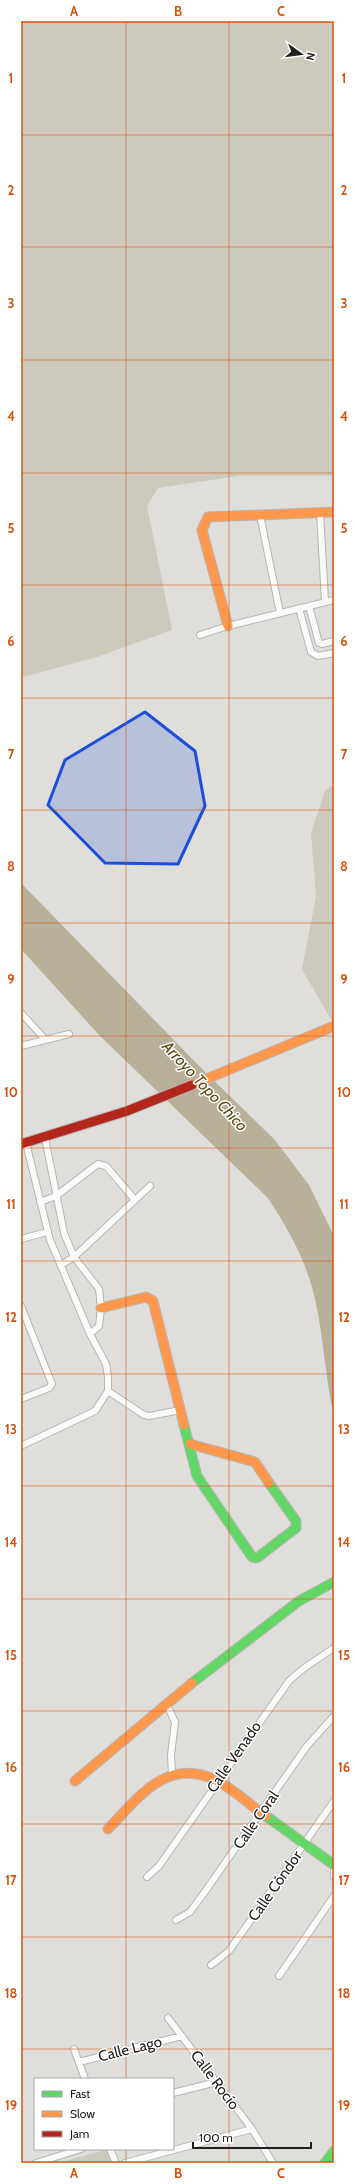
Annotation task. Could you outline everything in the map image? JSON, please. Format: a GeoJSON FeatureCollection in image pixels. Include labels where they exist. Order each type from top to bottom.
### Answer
{"type":"FeatureCollection","features":[{"type":"Feature","properties":{"kind":"street"},"geometry":{"type":"LineString","coordinates":[[228,626],[202,530],[202,526],[208,517],[334,512]]}},
{"type":"Feature","properties":{"kind":"street"},"geometry":{"type":"LineString","coordinates":[[320,513],[325,601]]}},
{"type":"Feature","properties":{"kind":"street"},"geometry":{"type":"LineString","coordinates":[[260,516],[280,613]]}},
{"type":"Feature","properties":{"kind":"street"},"geometry":{"type":"LineString","coordinates":[[200,635],[228,626],[334,600]]}},
{"type":"Feature","properties":{"kind":"street"},"geometry":{"type":"LineString","coordinates":[[309,606],[319,643],[322,644],[334,641]]}},
{"type":"Feature","properties":{"kind":"street"},"geometry":{"type":"LineString","coordinates":[[299,608],[311,652],[318,656],[334,654]]}},
{"type":"Feature","properties":{"kind":"street"},"geometry":{"type":"LineString","coordinates":[[21,1014],[45,1040]]}},
{"type":"Feature","properties":{"kind":"street"},"geometry":{"type":"LineString","coordinates":[[21,1446],[95,1411],[108,1390],[108,1371],[90,1334],[47,1232],[24,1143],[45,1138],[214,1078],[334,1026]]}},
{"type":"Feature","properties":{"kind":"street"},"geometry":{"type":"LineString","coordinates":[[21,1046],[69,1034]]}},
{"type":"Feature","properties":{"kind":"street"},"geometry":{"type":"LineString","coordinates":[[45,1138],[62,1225],[74,1257],[96,1284],[100,1297],[101,1308],[99,1326],[90,1334]]}},
{"type":"Feature","properties":{"kind":"street"},"geometry":{"type":"LineString","coordinates":[[40,1202],[56,1196],[98,1164],[106,1166],[135,1200]]}},
{"type":"Feature","properties":{"kind":"street"},"geometry":{"type":"LineString","coordinates":[[61,1265],[74,1257],[150,1186]]}},
{"type":"Feature","properties":{"kind":"street"},"geometry":{"type":"LineString","coordinates":[[21,1239],[47,1232]]}},
{"type":"Feature","properties":{"kind":"street"},"geometry":{"type":"LineString","coordinates":[[101,1308],[146,1297],[153,1301],[181,1410],[200,1482],[252,1557],[257,1558],[296,1528],[296,1521],[255,1462],[190,1444]]}},
{"type":"Feature","properties":{"kind":"street"},"geometry":{"type":"LineString","coordinates":[[21,1306],[52,1384],[49,1388],[21,1398]]}},
{"type":"Feature","properties":{"kind":"street"},"geometry":{"type":"LineString","coordinates":[[108,1390],[144,1415],[149,1416],[181,1410]]}},
{"type":"Feature","properties":{"kind":"street"},"geometry":{"type":"LineString","coordinates":[[75,1781],[166,1703],[299,1601],[334,1582]]}},
{"type":"Feature","properties":{"kind":"street","name":"Calle Venado"},"geometry":{"type":"LineString","coordinates":[[147,1877],[159,1866],[288,1681],[304,1668],[334,1648]]}},
{"type":"Feature","properties":{"kind":"street"},"geometry":{"type":"LineString","coordinates":[[166,1703],[175,1722],[171,1755],[172,1774]]}},
{"type":"Feature","properties":{"kind":"street","name":"Calle Coral"},"geometry":{"type":"LineString","coordinates":[[176,1920],[190,1912],[307,1746],[334,1716]]}},
{"type":"Feature","properties":{"kind":"street"},"geometry":{"type":"LineString","coordinates":[[108,1828],[142,1795],[172,1774],[201,1776],[217,1781],[334,1865]]}},
{"type":"Feature","properties":{"kind":"street","name":"Calle Cóndor"},"geometry":{"type":"LineString","coordinates":[[211,1965],[229,1951],[334,1802]]}},
{"type":"Feature","properties":{"kind":"street"},"geometry":{"type":"LineString","coordinates":[[334,1871],[334,1877]]}},
{"type":"Feature","properties":{"kind":"street"},"geometry":{"type":"LineString","coordinates":[[279,1976],[334,1896]]}},
{"type":"Feature","properties":{"kind":"street","name":"Calle Rocío"},"geometry":{"type":"LineString","coordinates":[[168,2018],[252,2129],[272,2160]]}},
{"type":"Feature","properties":{"kind":"street","name":"Calle Lago"},"geometry":{"type":"LineString","coordinates":[[79,2062],[182,2036]]}},
{"type":"Feature","properties":{"kind":"street"},"geometry":{"type":"LineString","coordinates":[[74,2049],[85,2078]]}},
{"type":"Feature","properties":{"kind":"street"},"geometry":{"type":"LineString","coordinates":[[174,2094],[217,2082]]}},
{"type":"Feature","properties":{"kind":"street"},"geometry":{"type":"LineString","coordinates":[[126,2163],[252,2129]]}},
{"type":"Feature","properties":{"kind":"street"},"geometry":{"type":"LineString","coordinates":[[36,2163],[56,2160],[79,2150]]}},
{"type":"Feature","properties":{"kind":"street"},"geometry":{"type":"LineString","coordinates":[[110,2150],[116,2163]]}},
{"type":"Feature","properties":{"kind":"street"},"geometry":{"type":"LineString","coordinates":[[325,2163],[334,2151]]}},
{"type":"Feature","properties":{"kind":"street"},"geometry":{"type":"LineString","coordinates":[[265,2163],[272,2160]]}},
{"type":"Feature","properties":{"kind":"highlighted area"},"geometry":{"type":"Polygon","coordinates":[[[145,712],[195,751],[205,806],[178,864],[105,863],[48,805],[65,760],[145,712]]]}},
{"type":"Feature","properties":{"kind":"shaded area"},"geometry":{"type":"Polygon","coordinates":[[[21,21],[334,21],[334,476],[238,476],[158,488],[147,506],[172,630],[97,657],[23,677],[21,677],[21,21]]]}},
{"type":"Feature","properties":{"kind":"shaded area"},"geometry":{"type":"Polygon","coordinates":[[[334,784],[334,1025],[302,969],[316,896],[311,833],[325,791],[334,784]]]}},
{"type":"Feature","properties":{"kind":"shaded area"},"geometry":{"type":"Polygon","coordinates":[[[108,2150],[114,2163],[62,2162],[108,2150]]]}},
{"type":"Feature","properties":{"kind":"water","name":"Arroyo Topo Chico"},"geometry":{"type":"Polygon","coordinates":[[[21,883],[205,1072],[275,1140],[309,1185],[334,1236],[334,1417],[312,1285],[296,1246],[282,1221],[267,1197],[99,1035],[21,949],[21,883]]]}},
{"type":"Feature","properties":{"kind":"traffic: fast"},"geometry":{"type":"LineString","coordinates":[[184,1425],[197,1476],[252,1557],[257,1558],[296,1528],[296,1521],[269,1483]]}},
{"type":"Feature","properties":{"kind":"traffic: fast"},"geometry":{"type":"LineString","coordinates":[[192,1683],[299,1601],[334,1582]]}},
{"type":"Feature","properties":{"kind":"traffic: fast"},"geometry":{"type":"LineString","coordinates":[[266,1816],[334,1865]]}},
{"type":"Feature","properties":{"kind":"traffic: fast"},"geometry":{"type":"LineString","coordinates":[[325,2163],[334,2151]]}},
{"type":"Feature","properties":{"kind":"traffic: slow"},"geometry":{"type":"LineString","coordinates":[[228,626],[202,530],[208,517],[334,512]]}},
{"type":"Feature","properties":{"kind":"traffic: slow"},"geometry":{"type":"LineString","coordinates":[[192,1085],[334,1026]]}},
{"type":"Feature","properties":{"kind":"traffic: slow"},"geometry":{"type":"LineString","coordinates":[[101,1308],[146,1297],[153,1301],[184,1425]]}},
{"type":"Feature","properties":{"kind":"traffic: slow"},"geometry":{"type":"LineString","coordinates":[[190,1444],[255,1462],[269,1483]]}},
{"type":"Feature","properties":{"kind":"traffic: slow"},"geometry":{"type":"LineString","coordinates":[[75,1781],[192,1683]]}},
{"type":"Feature","properties":{"kind":"traffic: slow"},"geometry":{"type":"LineString","coordinates":[[108,1829],[143,1793],[168,1777],[182,1773],[198,1774],[216,1780],[266,1816]]}},
{"type":"Feature","properties":{"kind":"traffic: jam"},"geometry":{"type":"LineString","coordinates":[[21,1144],[127,1111],[192,1085]]}}]}
